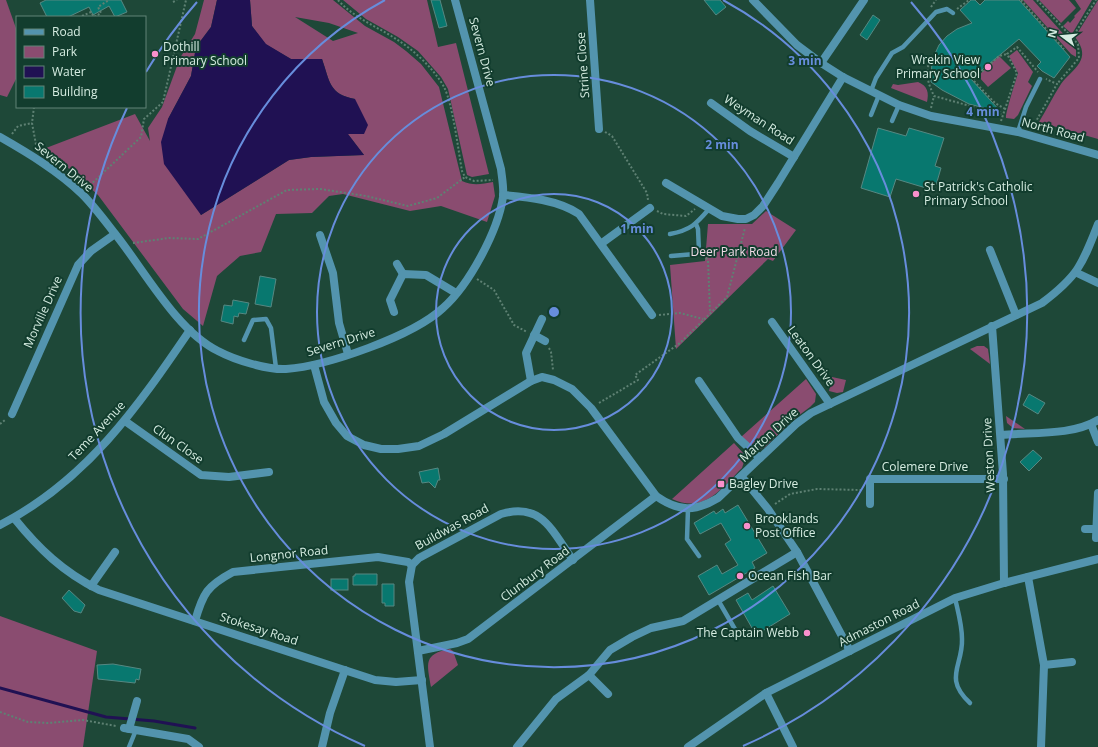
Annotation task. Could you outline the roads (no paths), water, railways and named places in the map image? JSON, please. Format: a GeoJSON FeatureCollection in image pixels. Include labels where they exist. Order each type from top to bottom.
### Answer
{"type":"FeatureCollection","features":[{"type":"Feature","properties":{"kind":"street","name":"Severn Drive"},"geometry":{"type":"LineString","coordinates":[[0,137],[38,161],[82,194],[115,234],[181,324],[216,351],[244,362],[276,368],[284,369],[314,365],[398,336],[421,325],[444,308],[479,260],[495,228],[503,195],[502,180],[455,0]]}},
{"type":"Feature","properties":{"kind":"street","name":"Strine Close"},"geometry":{"type":"LineString","coordinates":[[590,0],[599,129]]}},
{"type":"Feature","properties":{"kind":"street","name":"North Road"},"geometry":{"type":"LineString","coordinates":[[753,0],[797,45],[821,63],[843,77],[899,105],[931,116],[1018,132],[1098,155]]}},
{"type":"Feature","properties":{"kind":"street"},"geometry":{"type":"LineString","coordinates":[[821,63],[864,0]]}},
{"type":"Feature","properties":{"kind":"street"},"geometry":{"type":"LineString","coordinates":[[666,182],[709,209],[731,218],[746,219],[754,215],[763,206],[843,77]]}},
{"type":"Feature","properties":{"kind":"street","name":"Weyman Road"},"geometry":{"type":"LineString","coordinates":[[711,103],[750,131],[794,157]]}},
{"type":"Feature","properties":{"kind":"street"},"geometry":{"type":"LineString","coordinates":[[503,195],[531,198],[572,209],[584,219],[652,315]]}},
{"type":"Feature","properties":{"kind":"street"},"geometry":{"type":"LineString","coordinates":[[602,244],[650,208]]}},
{"type":"Feature","properties":{"kind":"street","name":"Marton Drive"},"geometry":{"type":"LineString","coordinates":[[314,365],[324,402],[336,423],[347,436],[364,445],[381,449],[398,449],[419,446],[444,434],[531,381],[542,377],[554,380],[572,389],[591,408],[656,496],[673,506],[688,508],[705,507],[742,477],[796,424],[811,413],[1042,303],[1061,289],[1077,273],[1084,260],[1098,224]]}},
{"type":"Feature","properties":{"kind":"street","name":"Morville Drive"},"geometry":{"type":"LineString","coordinates":[[12,414],[78,265],[91,251],[115,234]]}},
{"type":"Feature","properties":{"kind":"street"},"geometry":{"type":"LineString","coordinates":[[320,235],[333,273],[339,323],[348,354]]}},
{"type":"Feature","properties":{"kind":"street"},"geometry":{"type":"LineString","coordinates":[[990,250],[1016,315]]}},
{"type":"Feature","properties":{"kind":"street"},"geometry":{"type":"LineString","coordinates":[[398,264],[403,274]]}},
{"type":"Feature","properties":{"kind":"street"},"geometry":{"type":"LineString","coordinates":[[1077,273],[1098,283]]}},
{"type":"Feature","properties":{"kind":"street"},"geometry":{"type":"LineString","coordinates":[[403,274],[426,275],[456,293]]}},
{"type":"Feature","properties":{"kind":"street"},"geometry":{"type":"LineString","coordinates":[[394,312],[390,300],[403,274]]}},
{"type":"Feature","properties":{"kind":"street"},"geometry":{"type":"LineString","coordinates":[[531,381],[526,353],[542,319]]}},
{"type":"Feature","properties":{"kind":"street","name":"Leaton Drive"},"geometry":{"type":"LineString","coordinates":[[772,322],[830,404]]}},
{"type":"Feature","properties":{"kind":"street","name":"Weston Drive"},"geometry":{"type":"LineString","coordinates":[[992,326],[1004,479],[1004,583]]}},
{"type":"Feature","properties":{"kind":"street","name":"Teme Avenue"},"geometry":{"type":"LineString","coordinates":[[0,525],[14,518],[88,462],[125,421],[190,330]]}},
{"type":"Feature","properties":{"kind":"street"},"geometry":{"type":"LineString","coordinates":[[534,335],[545,341]]}},
{"type":"Feature","properties":{"kind":"street"},"geometry":{"type":"LineString","coordinates":[[699,381],[738,438],[760,458]]}},
{"type":"Feature","properties":{"kind":"street","name":"Clun Close"},"geometry":{"type":"LineString","coordinates":[[125,421],[200,475],[229,477],[269,472]]}},
{"type":"Feature","properties":{"kind":"street"},"geometry":{"type":"LineString","coordinates":[[1001,435],[1048,433],[1095,422],[1098,442]]}},
{"type":"Feature","properties":{"kind":"street"},"geometry":{"type":"LineString","coordinates":[[742,477],[768,508],[797,552],[850,651]]}},
{"type":"Feature","properties":{"kind":"street","name":"Colemere Drive"},"geometry":{"type":"LineString","coordinates":[[870,504],[870,479],[1004,479]]}},
{"type":"Feature","properties":{"kind":"street"},"geometry":{"type":"LineString","coordinates":[[1085,529],[1096,534],[1098,493]]}},
{"type":"Feature","properties":{"kind":"street","name":"Clunbury Road"},"geometry":{"type":"LineString","coordinates":[[418,651],[457,643],[468,639],[656,496]]}},
{"type":"Feature","properties":{"kind":"street","name":"Buildwas Road"},"geometry":{"type":"LineString","coordinates":[[430,747],[409,582],[412,566],[419,558],[501,514],[515,510],[538,515],[547,523],[573,560]]}},
{"type":"Feature","properties":{"kind":"street","name":"Stokesay Road"},"geometry":{"type":"LineString","coordinates":[[14,518],[48,556],[77,579],[91,586],[374,680],[396,682],[422,680]]}},
{"type":"Feature","properties":{"kind":"street"},"geometry":{"type":"LineString","coordinates":[[91,586],[115,552]]}},
{"type":"Feature","properties":{"kind":"street"},"geometry":{"type":"LineString","coordinates":[[517,747],[556,699],[589,675],[610,650],[651,628],[683,621],[797,552]]}},
{"type":"Feature","properties":{"kind":"street","name":"Longnor Road"},"geometry":{"type":"LineString","coordinates":[[195,621],[201,599],[214,582],[233,572],[378,557],[408,562],[412,566]]}},
{"type":"Feature","properties":{"kind":"street","name":"Admaston Road"},"geometry":{"type":"LineString","coordinates":[[688,747],[766,692],[955,598],[1004,583],[1098,559]]}},
{"type":"Feature","properties":{"kind":"street"},"geometry":{"type":"LineString","coordinates":[[1028,577],[1044,665],[1041,747]]}},
{"type":"Feature","properties":{"kind":"street"},"geometry":{"type":"LineString","coordinates":[[1044,665],[1072,662]]}},
{"type":"Feature","properties":{"kind":"street"},"geometry":{"type":"LineString","coordinates":[[322,747],[330,713],[345,670]]}},
{"type":"Feature","properties":{"kind":"street"},"geometry":{"type":"LineString","coordinates":[[589,675],[608,694]]}},
{"type":"Feature","properties":{"kind":"street"},"geometry":{"type":"LineString","coordinates":[[766,692],[794,747]]}},
{"type":"Feature","properties":{"kind":"street"},"geometry":{"type":"LineString","coordinates":[[137,701],[130,728],[188,739],[199,747]]}},
{"type":"Feature","properties":{"kind":"lane"},"geometry":{"type":"LineString","coordinates":[[870,91],[876,78],[892,53],[903,47],[936,12],[947,9],[954,13]]}},
{"type":"Feature","properties":{"kind":"lane"},"geometry":{"type":"LineString","coordinates":[[1018,132],[1026,107],[1040,78]]}},
{"type":"Feature","properties":{"kind":"lane"},"geometry":{"type":"LineString","coordinates":[[871,115],[879,95]]}},
{"type":"Feature","properties":{"kind":"lane"},"geometry":{"type":"LineString","coordinates":[[892,121],[899,105]]}},
{"type":"Feature","properties":{"kind":"lane"},"geometry":{"type":"LineString","coordinates":[[670,234],[686,231],[696,224],[709,209]]}},
{"type":"Feature","properties":{"kind":"lane"},"geometry":{"type":"LineString","coordinates":[[672,256],[695,254],[699,251],[698,230],[696,224]]}},
{"type":"Feature","properties":{"kind":"lane"},"geometry":{"type":"LineString","coordinates":[[244,340],[253,320],[266,319],[271,328],[276,368]]}},
{"type":"Feature","properties":{"kind":"lane"},"geometry":{"type":"LineString","coordinates":[[688,508],[687,539],[699,556]]}},
{"type":"Feature","properties":{"kind":"lane"},"geometry":{"type":"LineString","coordinates":[[955,598],[962,641],[956,676],[958,688],[970,703]]}},
{"type":"Feature","properties":{"kind":"lane"},"geometry":{"type":"LineString","coordinates":[[718,600],[736,631]]}},
{"type":"Feature","properties":{"kind":"lane"},"geometry":{"type":"LineString","coordinates":[[129,747],[130,728]]}},
{"type":"Feature","properties":{"kind":"water"},"geometry":{"type":"Polygon","coordinates":[[[217,0],[250,0],[252,26],[266,44],[291,59],[322,59],[332,86],[340,94],[355,99],[368,125],[364,134],[348,134],[364,155],[311,157],[289,160],[201,215],[164,164],[161,142],[168,119],[191,76],[196,47],[211,27],[217,0]]]}},
{"type":"Feature","properties":{"kind":"waterway"},"geometry":{"type":"LineString","coordinates":[[0,688],[106,717],[154,721],[195,728]]}},
{"type":"Feature","properties":{"kind":"place","name":"Dothill Primary School"},"geometry":{"type":"Point","coordinates":[155,54]}},
{"type":"Feature","properties":{"kind":"place","name":"Wrekin View Primary School"},"geometry":{"type":"Point","coordinates":[988,67]}},
{"type":"Feature","properties":{"kind":"place","name":"St Patrick's Catholic Primary School"},"geometry":{"type":"Point","coordinates":[916,194]}},
{"type":"Feature","properties":{"kind":"place","name":"Bagley Drive"},"geometry":{"type":"Point","coordinates":[721,484]}},
{"type":"Feature","properties":{"kind":"place","name":"Brooklands Post Office"},"geometry":{"type":"Point","coordinates":[747,526]}},
{"type":"Feature","properties":{"kind":"place","name":"Ocean Fish Bar"},"geometry":{"type":"Point","coordinates":[740,576]}},
{"type":"Feature","properties":{"kind":"place","name":"The Captain Webb"},"geometry":{"type":"Point","coordinates":[807,633]}},
{"type":"Feature","properties":{"kind":"park label","name":"Deer Park Road"},"geometry":{"type":"Point","coordinates":[734,252]}}]}
